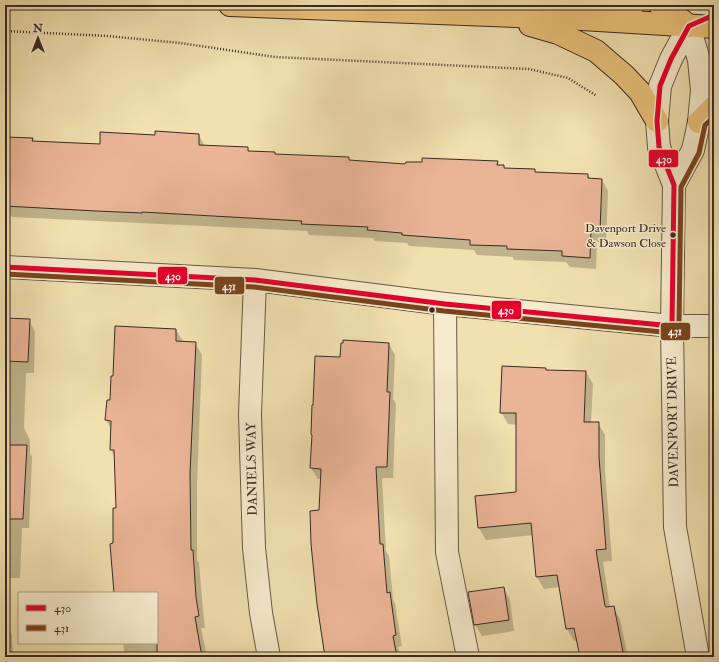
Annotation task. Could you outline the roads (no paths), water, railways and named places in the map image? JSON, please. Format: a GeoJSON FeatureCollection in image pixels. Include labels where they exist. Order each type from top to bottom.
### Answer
{"type":"FeatureCollection","features":[{"type":"Feature","properties":{"kind":"main road"},"geometry":{"type":"LineString","coordinates":[[230,5],[565,18],[714,27]]}},
{"type":"Feature","properties":{"kind":"main road"},"geometry":{"type":"LineString","coordinates":[[565,18],[629,7],[633,5]]}},
{"type":"Feature","properties":{"kind":"main road"},"geometry":{"type":"LineString","coordinates":[[660,5],[670,10],[689,26]]}},
{"type":"Feature","properties":{"kind":"main road"},"geometry":{"type":"LineString","coordinates":[[689,26],[714,15]]}},
{"type":"Feature","properties":{"kind":"main road"},"geometry":{"type":"LineString","coordinates":[[498,16],[558,33],[596,51],[624,75],[640,92],[657,121]]}},
{"type":"Feature","properties":{"kind":"street","name":"DAVENPORT DRIVE"},"geometry":{"type":"LineString","coordinates":[[674,185],[693,150],[706,115],[698,60],[689,26]]}},
{"type":"Feature","properties":{"kind":"street","name":"DAVENPORT DRIVE"},"geometry":{"type":"LineString","coordinates":[[689,26],[670,59],[660,86],[657,121],[659,147],[674,185],[672,326],[675,527],[698,657]]}},
{"type":"Feature","properties":{"kind":"street"},"geometry":{"type":"LineString","coordinates":[[5,266],[256,280],[446,304],[672,326],[714,326]]}},
{"type":"Feature","properties":{"kind":"street","name":"DANIELS WAY"},"geometry":{"type":"LineString","coordinates":[[256,280],[250,414],[254,548],[261,613],[269,657]]}},
{"type":"Feature","properties":{"kind":"street"},"geometry":{"type":"LineString","coordinates":[[446,304],[447,552],[468,657]]}},
{"type":"Feature","properties":{"kind":"place","name":"Davenport Drive & Dawson Close"},"geometry":{"type":"Point","coordinates":[673,235]}}]}
